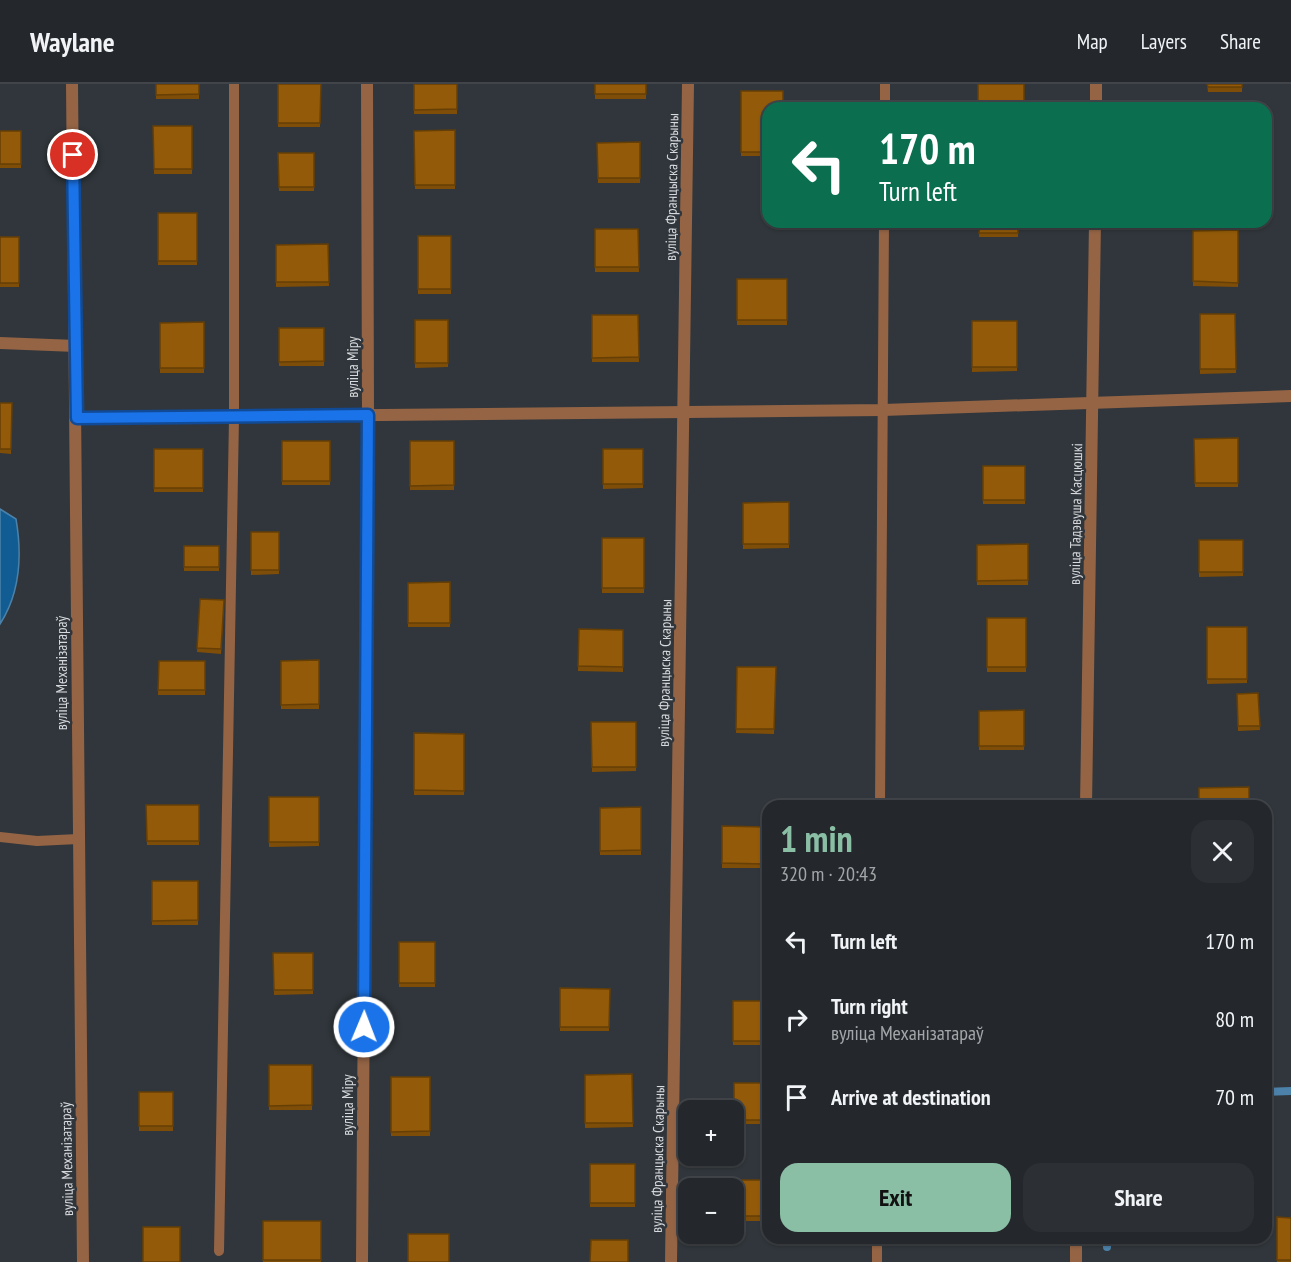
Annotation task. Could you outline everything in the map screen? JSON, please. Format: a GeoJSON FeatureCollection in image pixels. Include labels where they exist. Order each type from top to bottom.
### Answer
{"type":"FeatureCollection","features":[{"type":"Feature","properties":{"kind":"street","name":"вуліца Механізатараў"},"geometry":{"type":"LineString","coordinates":[[72,84],[77,418],[78,839],[83,1262]]}},
{"type":"Feature","properties":{"kind":"street","name":"вуліца Міру"},"geometry":{"type":"LineString","coordinates":[[362,1262],[368,415],[367,84]]}},
{"type":"Feature","properties":{"kind":"street","name":"вуліца Францыска Скарыны"},"geometry":{"type":"LineString","coordinates":[[671,1262],[688,84]]}},
{"type":"Feature","properties":{"kind":"street"},"geometry":{"type":"LineString","coordinates":[[1096,84],[1096,102]]}},
{"type":"Feature","properties":{"kind":"street","name":"вуліца Тадэвуша Касцюшкі"},"geometry":{"type":"LineString","coordinates":[[1086,800],[1095,228]]}},
{"type":"Feature","properties":{"kind":"street"},"geometry":{"type":"LineString","coordinates":[[0,343],[76,346]]}},
{"type":"Feature","properties":{"kind":"street"},"geometry":{"type":"LineString","coordinates":[[77,418],[883,410],[1291,396]]}},
{"type":"Feature","properties":{"kind":"street"},"geometry":{"type":"LineString","coordinates":[[1076,1244],[1076,1262]]}},
{"type":"Feature","properties":{"kind":"lane"},"geometry":{"type":"LineString","coordinates":[[219,1251],[234,418],[234,84]]}},
{"type":"Feature","properties":{"kind":"lane"},"geometry":{"type":"LineString","coordinates":[[885,84],[885,102]]}},
{"type":"Feature","properties":{"kind":"lane"},"geometry":{"type":"LineString","coordinates":[[880,800],[884,228]]}},
{"type":"Feature","properties":{"kind":"lane"},"geometry":{"type":"LineString","coordinates":[[0,837],[37,841],[78,839]]}},
{"type":"Feature","properties":{"kind":"lane"},"geometry":{"type":"LineString","coordinates":[[877,1244],[877,1262]]}},
{"type":"Feature","properties":{"kind":"water"},"geometry":{"type":"Polygon","coordinates":[[[0,509],[16,519],[19,559],[12,599],[0,624],[0,509]]]}},
{"type":"Feature","properties":{"kind":"building"},"geometry":{"type":"Polygon","coordinates":[[[156,84],[199,84],[199,94],[156,95],[156,84]]]}},
{"type":"Feature","properties":{"kind":"building"},"geometry":{"type":"Polygon","coordinates":[[[278,84],[321,84],[320,123],[278,123],[278,84]]]}},
{"type":"Feature","properties":{"kind":"building"},"geometry":{"type":"Polygon","coordinates":[[[414,84],[457,84],[457,109],[414,110],[414,84]]]}},
{"type":"Feature","properties":{"kind":"building"},"geometry":{"type":"Polygon","coordinates":[[[595,84],[646,84],[646,94],[595,94],[595,84]]]}},
{"type":"Feature","properties":{"kind":"building"},"geometry":{"type":"Polygon","coordinates":[[[978,84],[1024,84],[1024,102],[978,102],[978,84]]]}},
{"type":"Feature","properties":{"kind":"building"},"geometry":{"type":"Polygon","coordinates":[[[1207,84],[1242,84],[1242,87],[1208,87],[1207,84]]]}},
{"type":"Feature","properties":{"kind":"building"},"geometry":{"type":"Polygon","coordinates":[[[741,91],[783,91],[783,102],[762,102],[762,152],[741,152],[741,91]]]}},
{"type":"Feature","properties":{"kind":"building"},"geometry":{"type":"Polygon","coordinates":[[[153,126],[192,126],[192,169],[154,169],[153,126]]]}},
{"type":"Feature","properties":{"kind":"building"},"geometry":{"type":"Polygon","coordinates":[[[455,130],[455,185],[415,185],[414,131],[455,130]]]}},
{"type":"Feature","properties":{"kind":"building"},"geometry":{"type":"Polygon","coordinates":[[[0,131],[21,131],[21,164],[0,164],[0,131]]]}},
{"type":"Feature","properties":{"kind":"building"},"geometry":{"type":"Polygon","coordinates":[[[640,142],[640,178],[598,178],[597,143],[640,142]]]}},
{"type":"Feature","properties":{"kind":"building"},"geometry":{"type":"Polygon","coordinates":[[[278,153],[314,153],[314,187],[279,187],[278,153]]]}},
{"type":"Feature","properties":{"kind":"building"},"geometry":{"type":"Polygon","coordinates":[[[158,213],[197,213],[197,261],[158,261],[158,213]]]}},
{"type":"Feature","properties":{"kind":"building"},"geometry":{"type":"Polygon","coordinates":[[[979,228],[1018,228],[1018,233],[979,233],[979,228]]]}},
{"type":"Feature","properties":{"kind":"building"},"geometry":{"type":"Polygon","coordinates":[[[595,229],[638,229],[639,267],[595,267],[595,229]]]}},
{"type":"Feature","properties":{"kind":"building"},"geometry":{"type":"Polygon","coordinates":[[[1238,230],[1238,283],[1193,281],[1193,231],[1238,230]]]}},
{"type":"Feature","properties":{"kind":"building"},"geometry":{"type":"Polygon","coordinates":[[[418,236],[451,236],[451,289],[418,289],[418,236]]]}},
{"type":"Feature","properties":{"kind":"building"},"geometry":{"type":"Polygon","coordinates":[[[0,237],[19,237],[19,283],[0,283],[0,237]]]}},
{"type":"Feature","properties":{"kind":"building"},"geometry":{"type":"Polygon","coordinates":[[[328,244],[329,282],[276,282],[276,245],[328,244]]]}},
{"type":"Feature","properties":{"kind":"building"},"geometry":{"type":"Polygon","coordinates":[[[737,279],[787,279],[787,320],[737,320],[737,279]]]}},
{"type":"Feature","properties":{"kind":"building"},"geometry":{"type":"Polygon","coordinates":[[[1200,314],[1235,314],[1236,369],[1200,369],[1200,314]]]}},
{"type":"Feature","properties":{"kind":"building"},"geometry":{"type":"Polygon","coordinates":[[[592,315],[638,315],[639,357],[592,358],[592,315]]]}},
{"type":"Feature","properties":{"kind":"building"},"geometry":{"type":"Polygon","coordinates":[[[415,320],[448,320],[448,363],[415,363],[415,320]]]}},
{"type":"Feature","properties":{"kind":"building"},"geometry":{"type":"Polygon","coordinates":[[[972,321],[1017,321],[1017,367],[972,367],[972,321]]]}},
{"type":"Feature","properties":{"kind":"building"},"geometry":{"type":"Polygon","coordinates":[[[204,322],[204,368],[160,368],[160,323],[204,322]]]}},
{"type":"Feature","properties":{"kind":"building"},"geometry":{"type":"Polygon","coordinates":[[[279,328],[324,328],[324,361],[279,362],[279,328]]]}},
{"type":"Feature","properties":{"kind":"building"},"geometry":{"type":"Polygon","coordinates":[[[0,403],[12,403],[11,449],[0,449],[0,403]]]}},
{"type":"Feature","properties":{"kind":"building"},"geometry":{"type":"Polygon","coordinates":[[[1238,438],[1238,483],[1195,483],[1194,439],[1238,438]]]}},
{"type":"Feature","properties":{"kind":"building"},"geometry":{"type":"Polygon","coordinates":[[[282,441],[330,441],[330,481],[282,481],[282,441]]]}},
{"type":"Feature","properties":{"kind":"building"},"geometry":{"type":"Polygon","coordinates":[[[410,441],[454,441],[454,485],[410,486],[410,441]]]}},
{"type":"Feature","properties":{"kind":"building"},"geometry":{"type":"Polygon","coordinates":[[[154,449],[203,449],[203,488],[154,488],[154,449]]]}},
{"type":"Feature","properties":{"kind":"building"},"geometry":{"type":"Polygon","coordinates":[[[603,449],[643,449],[643,484],[603,484],[603,449]]]}},
{"type":"Feature","properties":{"kind":"building"},"geometry":{"type":"Polygon","coordinates":[[[983,466],[1025,466],[1025,500],[983,500],[983,466]]]}},
{"type":"Feature","properties":{"kind":"building"},"geometry":{"type":"Polygon","coordinates":[[[789,502],[789,544],[743,544],[743,503],[789,502]]]}},
{"type":"Feature","properties":{"kind":"building"},"geometry":{"type":"Polygon","coordinates":[[[251,532],[279,532],[279,570],[251,570],[251,532]]]}},
{"type":"Feature","properties":{"kind":"building"},"geometry":{"type":"Polygon","coordinates":[[[602,538],[644,538],[644,588],[602,588],[602,538]]]}},
{"type":"Feature","properties":{"kind":"building"},"geometry":{"type":"Polygon","coordinates":[[[1199,540],[1243,540],[1243,572],[1199,572],[1199,540]]]}},
{"type":"Feature","properties":{"kind":"building"},"geometry":{"type":"Polygon","coordinates":[[[1028,544],[1028,580],[977,581],[977,545],[1028,544]]]}},
{"type":"Feature","properties":{"kind":"building"},"geometry":{"type":"Polygon","coordinates":[[[184,546],[219,546],[219,567],[184,567],[184,546]]]}},
{"type":"Feature","properties":{"kind":"building"},"geometry":{"type":"Polygon","coordinates":[[[450,582],[450,623],[408,623],[408,583],[450,582]]]}},
{"type":"Feature","properties":{"kind":"building"},"geometry":{"type":"Polygon","coordinates":[[[200,599],[224,600],[221,649],[197,648],[200,599]]]}},
{"type":"Feature","properties":{"kind":"building"},"geometry":{"type":"Polygon","coordinates":[[[987,618],[1026,618],[1026,667],[987,667],[987,618]]]}},
{"type":"Feature","properties":{"kind":"building"},"geometry":{"type":"Polygon","coordinates":[[[1207,627],[1247,627],[1247,679],[1207,679],[1207,627]]]}},
{"type":"Feature","properties":{"kind":"building"},"geometry":{"type":"Polygon","coordinates":[[[579,629],[623,630],[623,667],[578,666],[579,629]]]}},
{"type":"Feature","properties":{"kind":"building"},"geometry":{"type":"Polygon","coordinates":[[[319,660],[319,704],[281,705],[281,661],[319,660]]]}},
{"type":"Feature","properties":{"kind":"building"},"geometry":{"type":"Polygon","coordinates":[[[159,661],[205,661],[205,690],[158,690],[159,661]]]}},
{"type":"Feature","properties":{"kind":"building"},"geometry":{"type":"Polygon","coordinates":[[[737,667],[776,667],[774,729],[736,729],[737,667]]]}},
{"type":"Feature","properties":{"kind":"building"},"geometry":{"type":"Polygon","coordinates":[[[1258,693],[1260,726],[1238,726],[1237,694],[1258,693]]]}},
{"type":"Feature","properties":{"kind":"building"},"geometry":{"type":"Polygon","coordinates":[[[1024,710],[1024,746],[979,746],[979,711],[1024,710]]]}},
{"type":"Feature","properties":{"kind":"building"},"geometry":{"type":"Polygon","coordinates":[[[591,722],[636,722],[636,767],[592,767],[591,722]]]}},
{"type":"Feature","properties":{"kind":"building"},"geometry":{"type":"Polygon","coordinates":[[[414,733],[464,734],[464,791],[414,790],[414,733]]]}},
{"type":"Feature","properties":{"kind":"building"},"geometry":{"type":"Polygon","coordinates":[[[1249,787],[1249,800],[1199,800],[1199,788],[1249,787]]]}},
{"type":"Feature","properties":{"kind":"building"},"geometry":{"type":"Polygon","coordinates":[[[269,797],[319,797],[319,842],[269,842],[269,797]]]}},
{"type":"Feature","properties":{"kind":"building"},"geometry":{"type":"Polygon","coordinates":[[[146,805],[199,805],[199,841],[147,841],[146,805]]]}},
{"type":"Feature","properties":{"kind":"building"},"geometry":{"type":"Polygon","coordinates":[[[641,807],[641,850],[600,851],[600,808],[641,807]]]}},
{"type":"Feature","properties":{"kind":"building"},"geometry":{"type":"Polygon","coordinates":[[[722,826],[762,827],[762,864],[722,863],[722,826]]]}},
{"type":"Feature","properties":{"kind":"building"},"geometry":{"type":"Polygon","coordinates":[[[152,881],[198,881],[198,920],[152,921],[152,881]]]}},
{"type":"Feature","properties":{"kind":"building"},"geometry":{"type":"Polygon","coordinates":[[[399,942],[435,942],[435,983],[399,983],[399,942]]]}},
{"type":"Feature","properties":{"kind":"building"},"geometry":{"type":"Polygon","coordinates":[[[273,953],[313,953],[313,990],[274,990],[273,953]]]}},
{"type":"Feature","properties":{"kind":"building"},"geometry":{"type":"Polygon","coordinates":[[[560,988],[610,989],[609,1027],[560,1027],[560,988]]]}},
{"type":"Feature","properties":{"kind":"building"},"geometry":{"type":"Polygon","coordinates":[[[733,1001],[762,1001],[762,1041],[733,1041],[733,1001]]]}},
{"type":"Feature","properties":{"kind":"building"},"geometry":{"type":"Polygon","coordinates":[[[269,1065],[312,1065],[312,1105],[269,1106],[269,1065]]]}},
{"type":"Feature","properties":{"kind":"building"},"geometry":{"type":"Polygon","coordinates":[[[632,1074],[633,1123],[585,1123],[585,1075],[632,1074]]]}},
{"type":"Feature","properties":{"kind":"building"},"geometry":{"type":"Polygon","coordinates":[[[391,1077],[430,1077],[430,1131],[391,1132],[391,1077]]]}},
{"type":"Feature","properties":{"kind":"building"},"geometry":{"type":"Polygon","coordinates":[[[734,1083],[762,1083],[762,1120],[744,1120],[744,1100],[734,1100],[734,1083]]]}},
{"type":"Feature","properties":{"kind":"building"},"geometry":{"type":"Polygon","coordinates":[[[139,1092],[173,1092],[173,1126],[139,1126],[139,1092]]]}},
{"type":"Feature","properties":{"kind":"building"},"geometry":{"type":"Polygon","coordinates":[[[590,1164],[635,1164],[635,1203],[590,1203],[590,1164]]]}},
{"type":"Feature","properties":{"kind":"building"},"geometry":{"type":"Polygon","coordinates":[[[744,1180],[762,1180],[762,1216],[744,1216],[744,1180]]]}},
{"type":"Feature","properties":{"kind":"building"},"geometry":{"type":"Polygon","coordinates":[[[1277,1217],[1291,1218],[1291,1260],[1277,1260],[1277,1217]]]}},
{"type":"Feature","properties":{"kind":"building"},"geometry":{"type":"Polygon","coordinates":[[[263,1221],[321,1221],[321,1260],[263,1260],[263,1221]]]}},
{"type":"Feature","properties":{"kind":"building"},"geometry":{"type":"Polygon","coordinates":[[[143,1227],[180,1227],[180,1262],[143,1262],[143,1227]]]}},
{"type":"Feature","properties":{"kind":"building"},"geometry":{"type":"Polygon","coordinates":[[[408,1234],[449,1234],[449,1262],[408,1262],[408,1234]]]}},
{"type":"Feature","properties":{"kind":"building"},"geometry":{"type":"Polygon","coordinates":[[[591,1240],[628,1240],[628,1262],[590,1262],[591,1240]]]}},
{"type":"Feature","properties":{"kind":"waterway"},"geometry":{"type":"LineString","coordinates":[[1272,1092],[1291,1091]]}},
{"type":"Feature","properties":{"kind":"route"},"geometry":{"type":"LineString","coordinates":[[73,155],[77,418],[368,415],[364,1027]]}}]}
